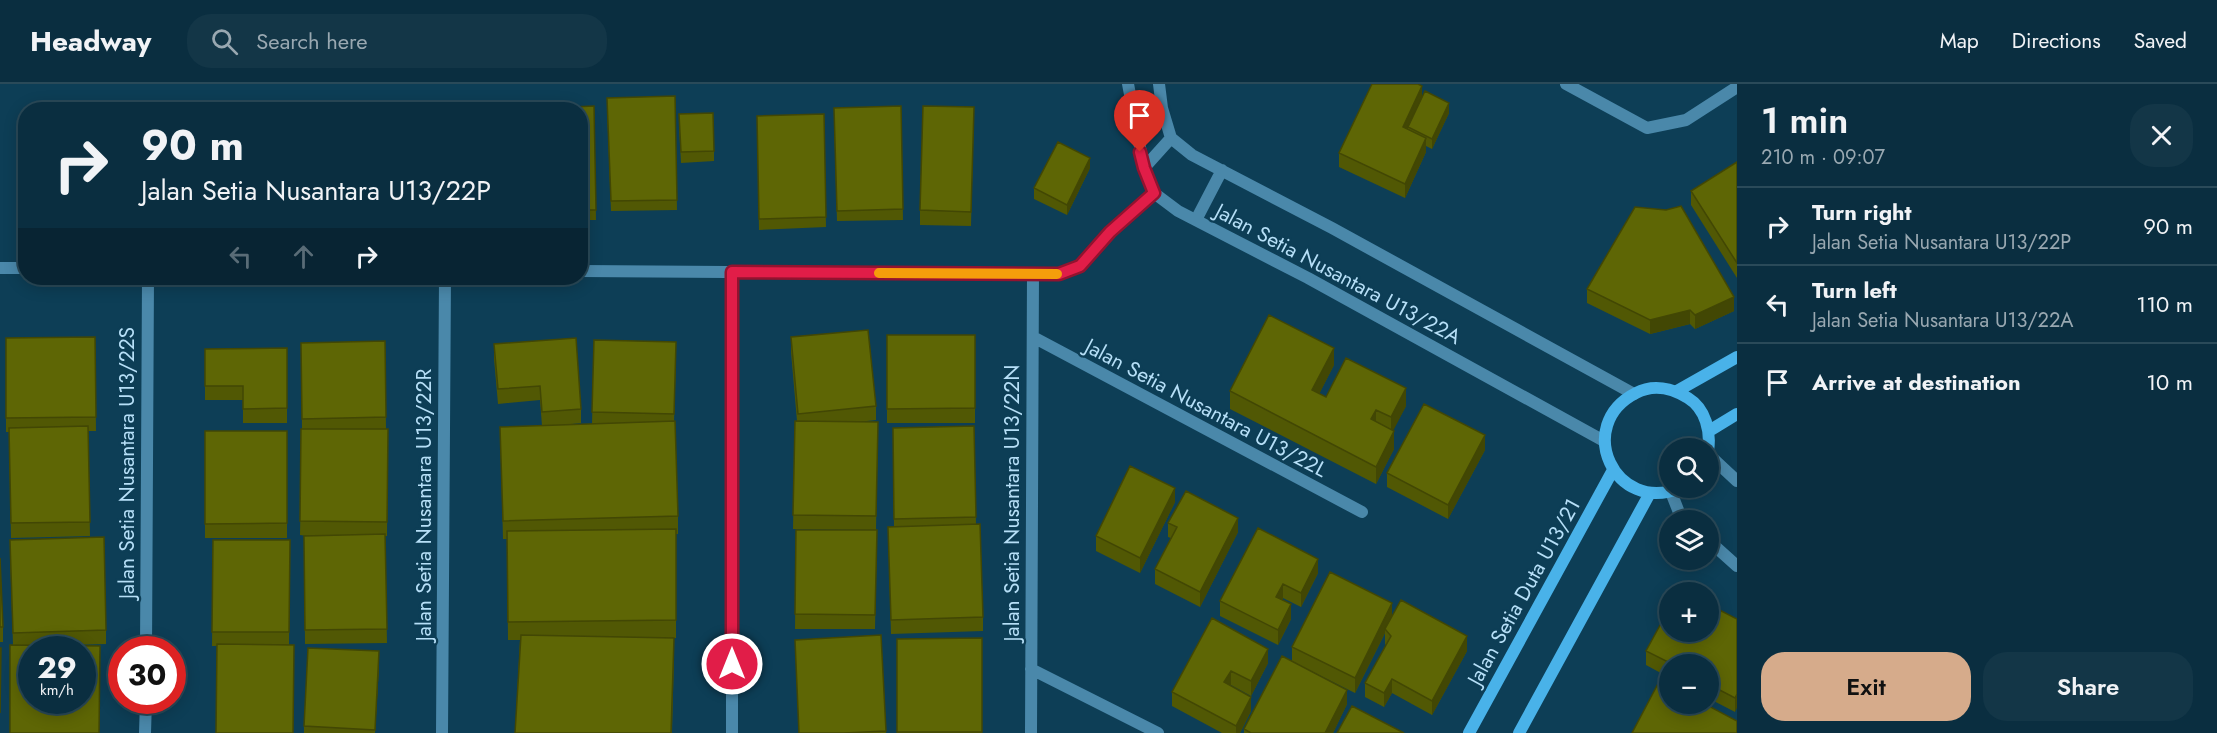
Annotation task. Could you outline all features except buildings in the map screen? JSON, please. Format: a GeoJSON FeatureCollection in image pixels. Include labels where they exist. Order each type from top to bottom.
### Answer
{"type":"FeatureCollection","features":[{"type":"Feature","properties":{"kind":"main road"},"geometry":{"type":"LineString","coordinates":[[1677,391],[1737,357]]}},
{"type":"Feature","properties":{"kind":"main road"},"geometry":{"type":"LineString","coordinates":[[1659,492],[1650,493],[1636,489],[1623,481],[1613,470],[1607,456],[1604,441],[1606,426],[1613,412],[1625,398],[1641,390],[1659,387],[1677,391],[1692,400],[1703,415],[1709,431],[1709,438]]}},
{"type":"Feature","properties":{"kind":"main road"},"geometry":{"type":"LineString","coordinates":[[1709,431],[1737,414]]}},
{"type":"Feature","properties":{"kind":"main road","name":"Jalan Setia Duta U13/21"},"geometry":{"type":"LineString","coordinates":[[1469,733],[1613,470]]}},
{"type":"Feature","properties":{"kind":"main road"},"geometry":{"type":"LineString","coordinates":[[1519,733],[1650,493]]}},
{"type":"Feature","properties":{"kind":"street"},"geometry":{"type":"LineString","coordinates":[[588,271],[1059,274],[1080,266],[1110,232],[1154,193],[1144,168],[1128,84]]}},
{"type":"Feature","properties":{"kind":"street"},"geometry":{"type":"LineString","coordinates":[[1144,168],[1171,138],[1162,108],[1160,84]]}},
{"type":"Feature","properties":{"kind":"street"},"geometry":{"type":"LineString","coordinates":[[1566,84],[1647,129],[1686,120],[1737,87]]}},
{"type":"Feature","properties":{"kind":"street","name":"Jalan Setia Nusantara U13/22A"},"geometry":{"type":"LineString","coordinates":[[1171,138],[1192,155],[1332,228],[1634,394]]}},
{"type":"Feature","properties":{"kind":"street"},"geometry":{"type":"LineString","coordinates":[[1196,220],[1222,170]]}},
{"type":"Feature","properties":{"kind":"street","name":"Jalan Setia Nusantara U13/22A"},"geometry":{"type":"LineString","coordinates":[[1154,193],[1178,211],[1308,278],[1604,441]]}},
{"type":"Feature","properties":{"kind":"street"},"geometry":{"type":"LineString","coordinates":[[0,268],[18,268]]}},
{"type":"Feature","properties":{"kind":"street"},"geometry":{"type":"LineString","coordinates":[[732,272],[732,733]]}},
{"type":"Feature","properties":{"kind":"street","name":"Jalan Setia Nusantara U13/22N"},"geometry":{"type":"LineString","coordinates":[[1031,733],[1033,273]]}},
{"type":"Feature","properties":{"kind":"street","name":"Jalan Setia Nusantara U13/22S"},"geometry":{"type":"LineString","coordinates":[[146,636],[148,285]]}},
{"type":"Feature","properties":{"kind":"street","name":"Jalan Setia Nusantara U13/22R"},"geometry":{"type":"LineString","coordinates":[[442,733],[445,285]]}},
{"type":"Feature","properties":{"kind":"street","name":"Jalan Setia Nusantara U13/22L"},"geometry":{"type":"LineString","coordinates":[[1033,337],[1362,512]]}},
{"type":"Feature","properties":{"kind":"street"},"geometry":{"type":"LineString","coordinates":[[1719,464],[1737,481]]}},
{"type":"Feature","properties":{"kind":"street"},"geometry":{"type":"LineString","coordinates":[[1719,550],[1737,566]]}},
{"type":"Feature","properties":{"kind":"street"},"geometry":{"type":"LineString","coordinates":[[1031,669],[1158,733]]}},
{"type":"Feature","properties":{"kind":"street"},"geometry":{"type":"LineString","coordinates":[[145,733],[146,714]]}},
{"type":"Feature","properties":{"kind":"slow traffic"},"geometry":{"type":"LineString","coordinates":[[879,273],[1057,274]]}},
{"type":"Feature","properties":{"kind":"route"},"geometry":{"type":"LineString","coordinates":[[732,664],[732,272],[1059,274],[1080,266],[1110,232],[1154,193],[1140,152]]}}]}
